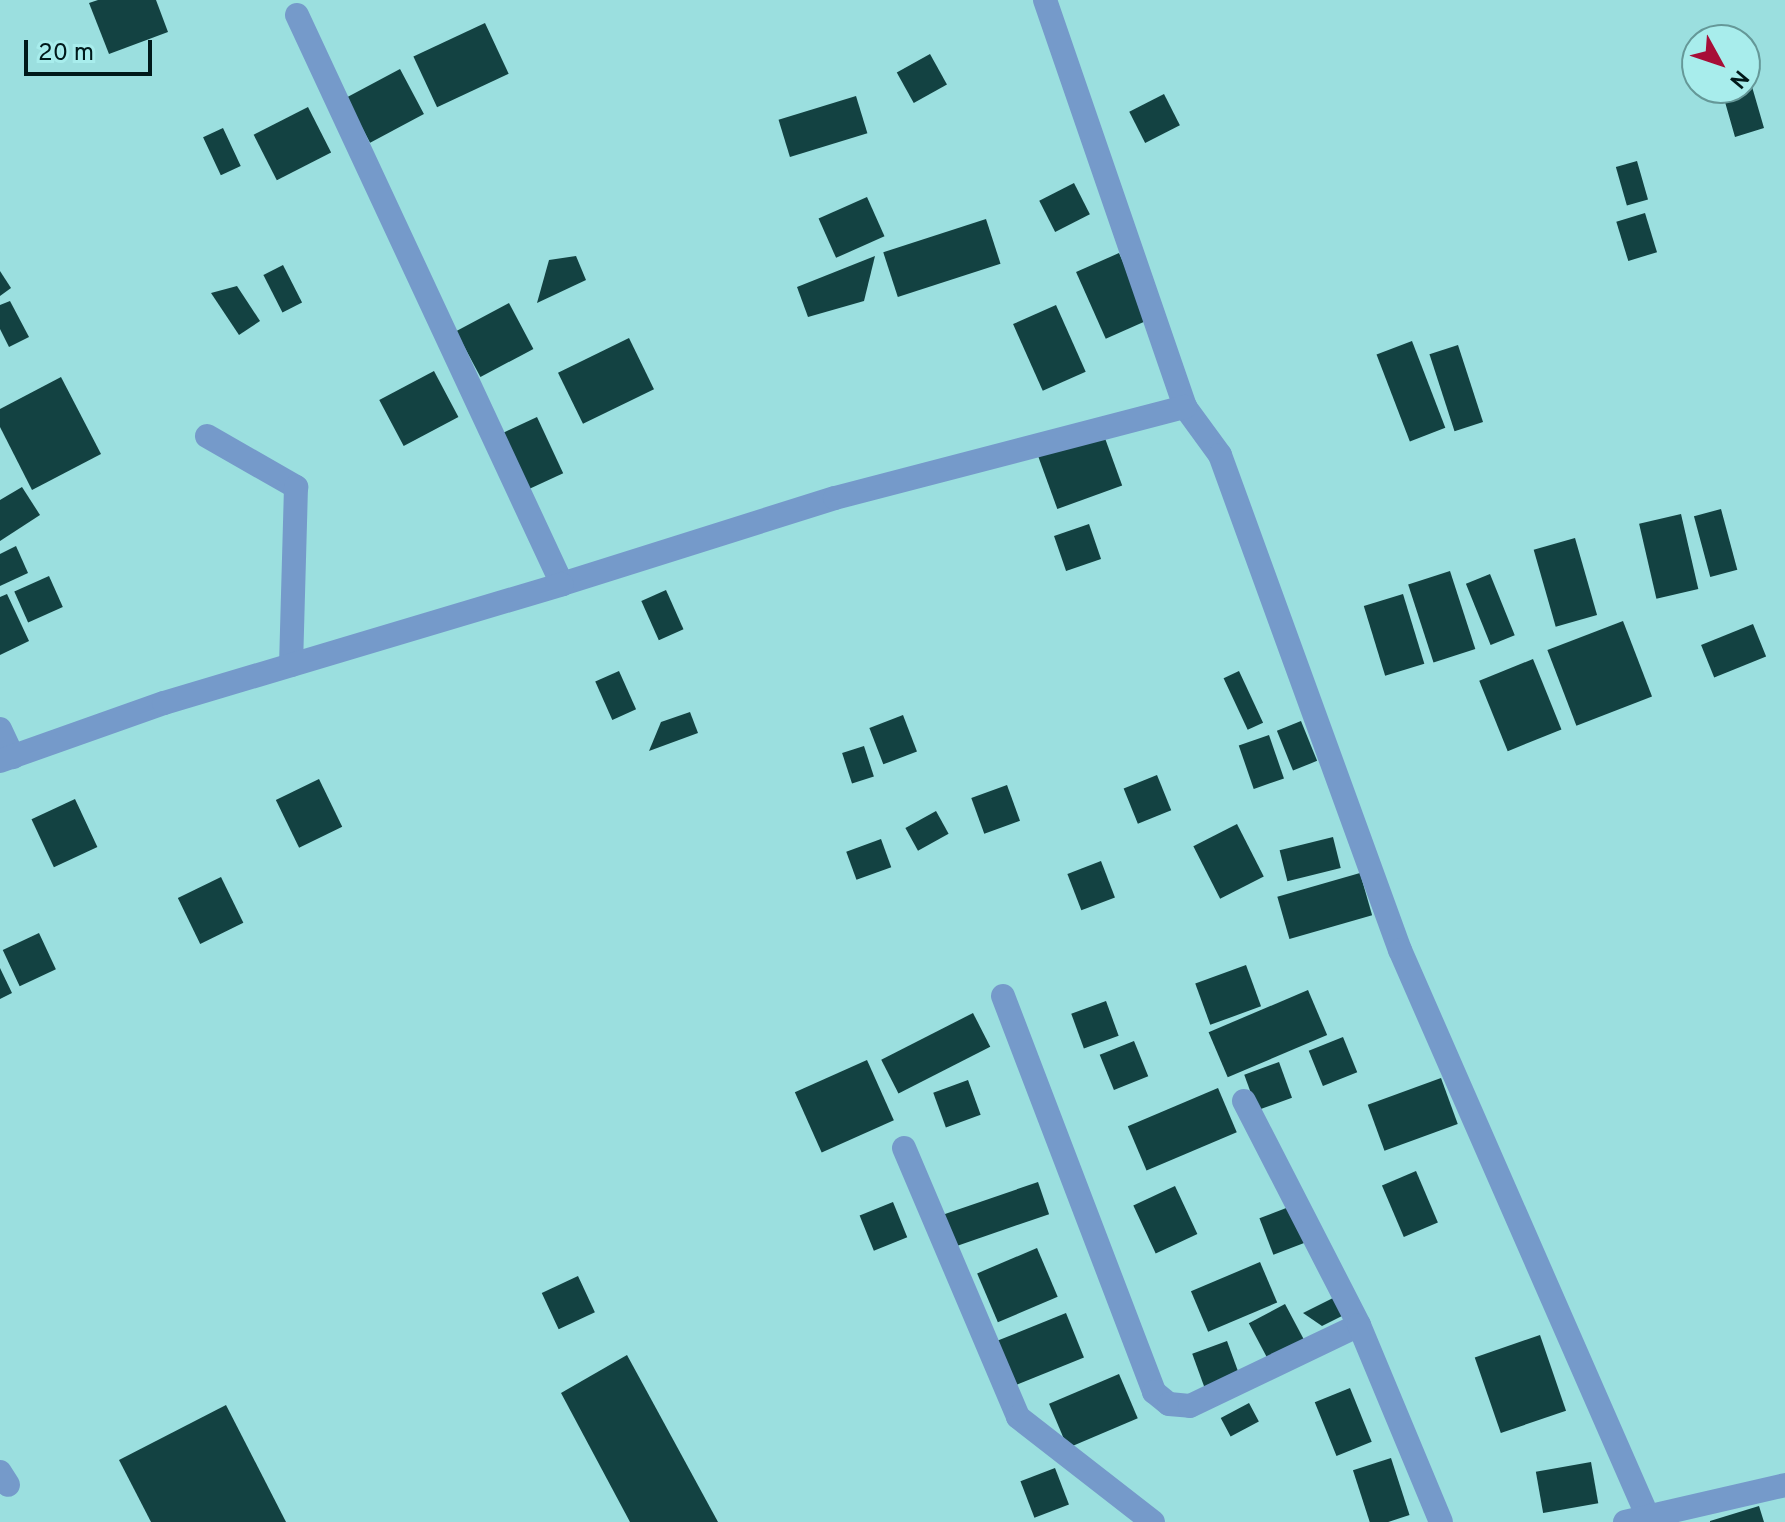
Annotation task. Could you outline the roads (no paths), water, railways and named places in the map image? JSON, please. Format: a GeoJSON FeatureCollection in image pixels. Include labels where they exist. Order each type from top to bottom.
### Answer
{"type":"FeatureCollection","features":[{"type":"Feature","properties":{"kind":"street"},"geometry":{"type":"LineString","coordinates":[[1045,0],[1185,407],[1220,455],[1400,950],[1637,1520],[1785,1485]]}},
{"type":"Feature","properties":{"kind":"street"},"geometry":{"type":"LineString","coordinates":[[297,15],[562,584]]}},
{"type":"Feature","properties":{"kind":"street"},"geometry":{"type":"LineString","coordinates":[[0,729],[6,759],[291,665],[835,498],[1185,407]]}},
{"type":"Feature","properties":{"kind":"street"},"geometry":{"type":"LineString","coordinates":[[207,436],[296,487],[291,665]]}},
{"type":"Feature","properties":{"kind":"street"},"geometry":{"type":"LineString","coordinates":[[1003,996],[1154,1392],[1169,1404],[1190,1406],[1359,1325]]}},
{"type":"Feature","properties":{"kind":"street"},"geometry":{"type":"LineString","coordinates":[[1244,1101],[1359,1325],[1441,1522]]}},
{"type":"Feature","properties":{"kind":"street"},"geometry":{"type":"LineString","coordinates":[[904,1148],[1018,1417],[1153,1522]]}}]}
